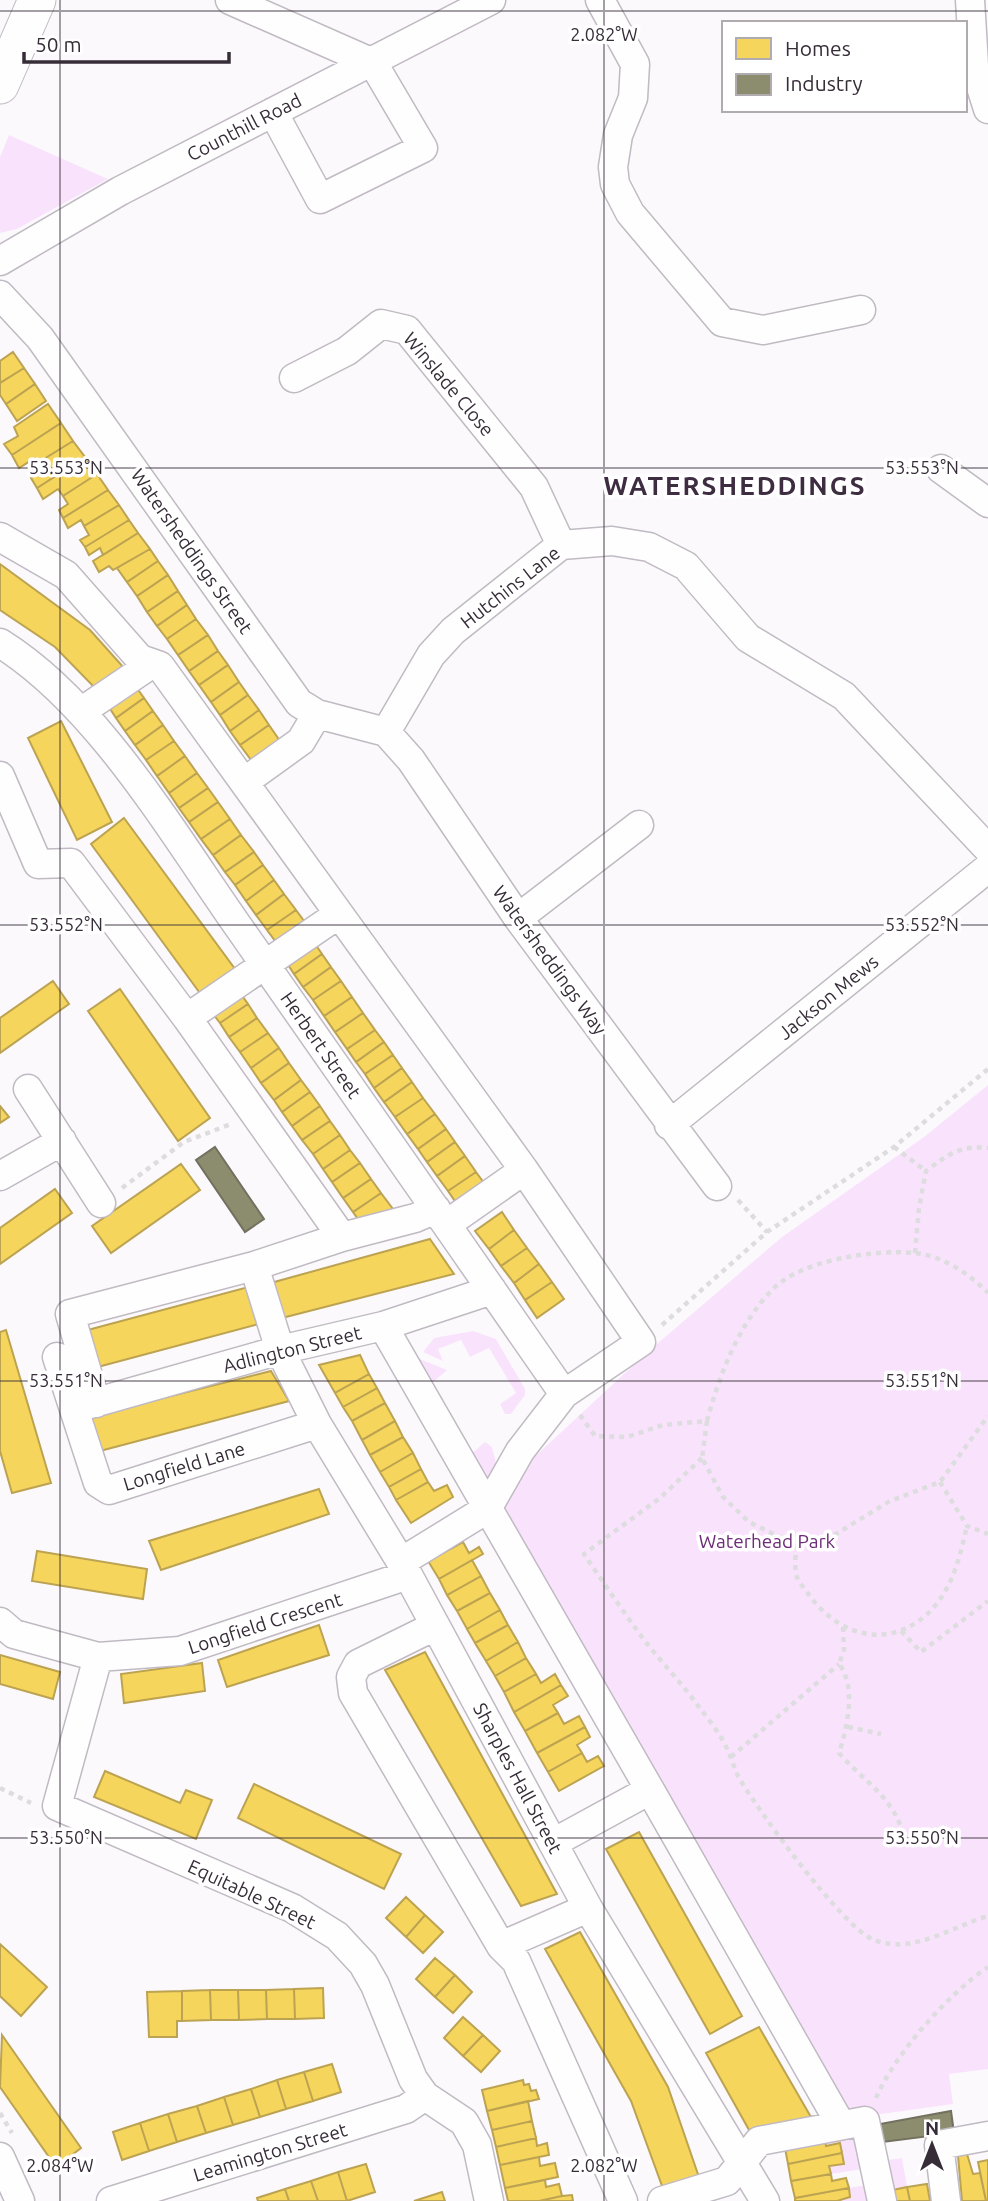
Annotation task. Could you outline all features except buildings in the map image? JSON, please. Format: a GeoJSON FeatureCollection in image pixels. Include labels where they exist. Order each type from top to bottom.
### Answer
{"type":"FeatureCollection","features":[{"type":"Feature","properties":{"kind":"main road"},"geometry":{"type":"LineString","coordinates":[[0,85],[37,0]]}},
{"type":"Feature","properties":{"kind":"street"},"geometry":{"type":"LineString","coordinates":[[230,0],[373,63],[423,148],[320,199],[273,112]]}},
{"type":"Feature","properties":{"kind":"street","name":"Counthill Road"},"geometry":{"type":"LineString","coordinates":[[0,261],[120,191],[491,0]]}},
{"type":"Feature","properties":{"kind":"street"},"geometry":{"type":"LineString","coordinates":[[600,0],[635,64],[634,98],[618,135],[613,167],[615,184],[630,213],[722,322],[764,330],[861,310]]}},
{"type":"Feature","properties":{"kind":"street"},"geometry":{"type":"LineString","coordinates":[[970,0],[974,65],[988,109]]}},
{"type":"Feature","properties":{"kind":"street","name":"Watersheddings Street"},"geometry":{"type":"LineString","coordinates":[[0,295],[40,338],[299,703],[317,714],[386,732]]}},
{"type":"Feature","properties":{"kind":"street","name":"Winslade Close"},"geometry":{"type":"LineString","coordinates":[[294,378],[346,351],[381,324],[407,330],[534,487],[561,545]]}},
{"type":"Feature","properties":{"kind":"street"},"geometry":{"type":"LineString","coordinates":[[941,469],[988,503]]}},
{"type":"Feature","properties":{"kind":"street"},"geometry":{"type":"LineString","coordinates":[[0,537],[66,575],[140,659],[160,666],[524,1170],[641,1342],[564,1394],[520,1451],[487,1509]]}},
{"type":"Feature","properties":{"kind":"street","name":"Hutchins Lane"},"geometry":{"type":"LineString","coordinates":[[386,732],[431,655],[453,631],[561,545],[612,541],[649,547],[686,566],[748,638],[844,696],[988,849]]}},
{"type":"Feature","properties":{"kind":"street","name":"Herbert Street"},"geometry":{"type":"LineString","coordinates":[[0,643],[65,694],[82,711],[264,963],[564,1394]]}},
{"type":"Feature","properties":{"kind":"street"},"geometry":{"type":"LineString","coordinates":[[82,711],[148,667],[149,662]]}},
{"type":"Feature","properties":{"kind":"street"},"geometry":{"type":"LineString","coordinates":[[244,782],[301,741],[317,714]]}},
{"type":"Feature","properties":{"kind":"street","name":"Watersheddings Way"},"geometry":{"type":"LineString","coordinates":[[386,732],[411,760],[518,918],[668,1125],[717,1186]]}},
{"type":"Feature","properties":{"kind":"street"},"geometry":{"type":"LineString","coordinates":[[0,776],[38,864],[71,863],[187,1018],[342,1237]]}},
{"type":"Feature","properties":{"kind":"street"},"geometry":{"type":"LineString","coordinates":[[518,918],[639,825]]}},
{"type":"Feature","properties":{"kind":"street","name":"Jackson Mews"},"geometry":{"type":"LineString","coordinates":[[668,1125],[988,868]]}},
{"type":"Feature","properties":{"kind":"street"},"geometry":{"type":"LineString","coordinates":[[187,1018],[339,914]]}},
{"type":"Feature","properties":{"kind":"street"},"geometry":{"type":"LineString","coordinates":[[28,1090],[101,1203]]}},
{"type":"Feature","properties":{"kind":"street"},"geometry":{"type":"LineString","coordinates":[[0,1176],[62,1141]]}},
{"type":"Feature","properties":{"kind":"street"},"geometry":{"type":"LineString","coordinates":[[254,1266],[342,1237],[415,1218],[441,1216],[524,1170]]}},
{"type":"Feature","properties":{"kind":"street","name":"Adlington Street"},"geometry":{"type":"LineString","coordinates":[[254,1266],[70,1314],[93,1404],[280,1350],[383,1326],[492,1290]]}},
{"type":"Feature","properties":{"kind":"street","name":"Sharples Hall Street"},"geometry":{"type":"LineString","coordinates":[[254,1266],[280,1350],[317,1424],[405,1569],[588,1908],[765,2201]]}},
{"type":"Feature","properties":{"kind":"street"},"geometry":{"type":"LineString","coordinates":[[383,1326],[650,1790],[853,2123],[882,2201]]}},
{"type":"Feature","properties":{"kind":"street","name":"Longfield Lane"},"geometry":{"type":"LineString","coordinates":[[57,1357],[98,1483],[109,1489],[317,1424]]}},
{"type":"Feature","properties":{"kind":"street","name":"Longfield Crescent"},"geometry":{"type":"LineString","coordinates":[[0,1622],[14,1634],[98,1657],[180,1651],[405,1569],[487,1509]]}},
{"type":"Feature","properties":{"kind":"street"},"geometry":{"type":"LineString","coordinates":[[435,1626],[358,1664],[351,1677],[353,1693],[501,1946],[516,1961],[623,2201]]}},
{"type":"Feature","properties":{"kind":"street","name":"Equitable Street"},"geometry":{"type":"LineString","coordinates":[[98,1657],[57,1805],[292,1908],[337,1936],[363,1964],[375,1985],[413,2079],[425,2096],[464,2122],[477,2145],[489,2201]]}},
{"type":"Feature","properties":{"kind":"street"},"geometry":{"type":"LineString","coordinates":[[553,1843],[650,1790]]}},
{"type":"Feature","properties":{"kind":"street"},"geometry":{"type":"LineString","coordinates":[[501,1946],[588,1908]]}},
{"type":"Feature","properties":{"kind":"street","name":"Leamington Street"},"geometry":{"type":"LineString","coordinates":[[111,2201],[406,2109],[425,2096]]}},
{"type":"Feature","properties":{"kind":"street"},"geometry":{"type":"LineString","coordinates":[[662,2201],[727,2181],[759,2141],[853,2123]]}},
{"type":"Feature","properties":{"kind":"street"},"geometry":{"type":"LineString","coordinates":[[946,2201],[939,2145],[988,2136]]}},
{"type":"Feature","properties":{"kind":"street"},"geometry":{"type":"LineString","coordinates":[[0,2157],[20,2201]]}},
{"type":"Feature","properties":{"kind":"path"},"geometry":{"type":"LineString","coordinates":[[641,1342],[767,1232],[894,1147],[988,1069]]}},
{"type":"Feature","properties":{"kind":"path"},"geometry":{"type":"LineString","coordinates":[[101,1203],[184,1142],[255,1115]]}},
{"type":"Feature","properties":{"kind":"path"},"geometry":{"type":"LineString","coordinates":[[915,1252],[926,1171],[953,1151],[971,1146],[988,1148]]}},
{"type":"Feature","properties":{"kind":"path"},"geometry":{"type":"LineString","coordinates":[[894,1147],[926,1171]]}},
{"type":"Feature","properties":{"kind":"path"},"geometry":{"type":"LineString","coordinates":[[717,1186],[733,1195],[767,1232]]}},
{"type":"Feature","properties":{"kind":"path"},"geometry":{"type":"LineString","coordinates":[[988,1293],[969,1275],[915,1252],[826,1261],[793,1273],[773,1289],[754,1313],[718,1381],[707,1421],[702,1458],[723,1497],[749,1522],[796,1545],[826,1540],[890,1501],[940,1482],[988,1416]]}},
{"type":"Feature","properties":{"kind":"path"},"geometry":{"type":"LineString","coordinates":[[564,1394],[595,1436],[628,1437],[663,1425],[707,1421]]}},
{"type":"Feature","properties":{"kind":"path"},"geometry":{"type":"LineString","coordinates":[[702,1458],[660,1498],[584,1554],[642,1637],[699,1706],[731,1757],[737,1774],[769,1823],[831,1901],[871,1939],[892,1944],[923,1942],[961,1924],[988,1916]]}},
{"type":"Feature","properties":{"kind":"path"},"geometry":{"type":"LineString","coordinates":[[940,1482],[967,1527],[988,1534]]}},
{"type":"Feature","properties":{"kind":"path"},"geometry":{"type":"LineString","coordinates":[[796,1545],[796,1577],[815,1603],[843,1626],[863,1635],[890,1635],[921,1619],[940,1598],[957,1569],[967,1527]]}},
{"type":"Feature","properties":{"kind":"path"},"geometry":{"type":"LineString","coordinates":[[901,1631],[921,1652],[988,1601]]}},
{"type":"Feature","properties":{"kind":"path"},"geometry":{"type":"LineString","coordinates":[[731,1757],[839,1664],[844,1650],[843,1626]]}},
{"type":"Feature","properties":{"kind":"path"},"geometry":{"type":"LineString","coordinates":[[839,1664],[846,1674],[848,1727],[839,1754],[872,1783],[900,1818],[903,1835]]}},
{"type":"Feature","properties":{"kind":"path"},"geometry":{"type":"LineString","coordinates":[[848,1727],[881,1734]]}},
{"type":"Feature","properties":{"kind":"path"},"geometry":{"type":"LineString","coordinates":[[853,2123],[887,2073],[963,1984],[988,1967]]}},
{"type":"Feature","properties":{"kind":"green space"},"geometry":{"type":"Polygon","coordinates":[[[9,135],[108,179],[17,229],[0,233],[0,157],[9,135]]]}},
{"type":"Feature","properties":{"kind":"green space","name":"Waterhead Park"},"geometry":{"type":"Polygon","coordinates":[[[988,1085],[988,2069],[949,2074],[953,2104],[846,2119],[500,1513],[530,1461],[651,1349],[782,1237],[924,1137],[988,1085]]]}},
{"type":"Feature","properties":{"kind":"green space"},"geometry":{"type":"Polygon","coordinates":[[[473,1331],[496,1339],[525,1389],[525,1395],[511,1414],[505,1414],[500,1404],[516,1393],[489,1348],[470,1357],[461,1340],[438,1349],[443,1361],[423,1352],[434,1338],[473,1331]]]}},
{"type":"Feature","properties":{"kind":"green space"},"geometry":{"type":"Polygon","coordinates":[[[401,1344],[420,1359],[447,1370],[431,1384],[471,1454],[485,1442],[492,1447],[497,1467],[485,1483],[401,1344]]]}},
{"type":"Feature","properties":{"kind":"green space"},"geometry":{"type":"Polygon","coordinates":[[[861,2129],[868,2168],[831,2174],[829,2166],[843,2164],[840,2143],[826,2146],[824,2136],[861,2129]]]}},
{"type":"Feature","properties":{"kind":"green space"},"geometry":{"type":"Polygon","coordinates":[[[902,2158],[907,2187],[888,2191],[882,2161],[902,2158]]]}},
{"type":"Feature","properties":{"kind":"green space"},"geometry":{"type":"Polygon","coordinates":[[[871,2184],[875,2201],[837,2201],[849,2188],[871,2184]]]}},
{"type":"Feature","properties":{"kind":"district","name":"WATERSHEDDINGS"},"geometry":{"type":"Point","coordinates":[735,486]}}]}
